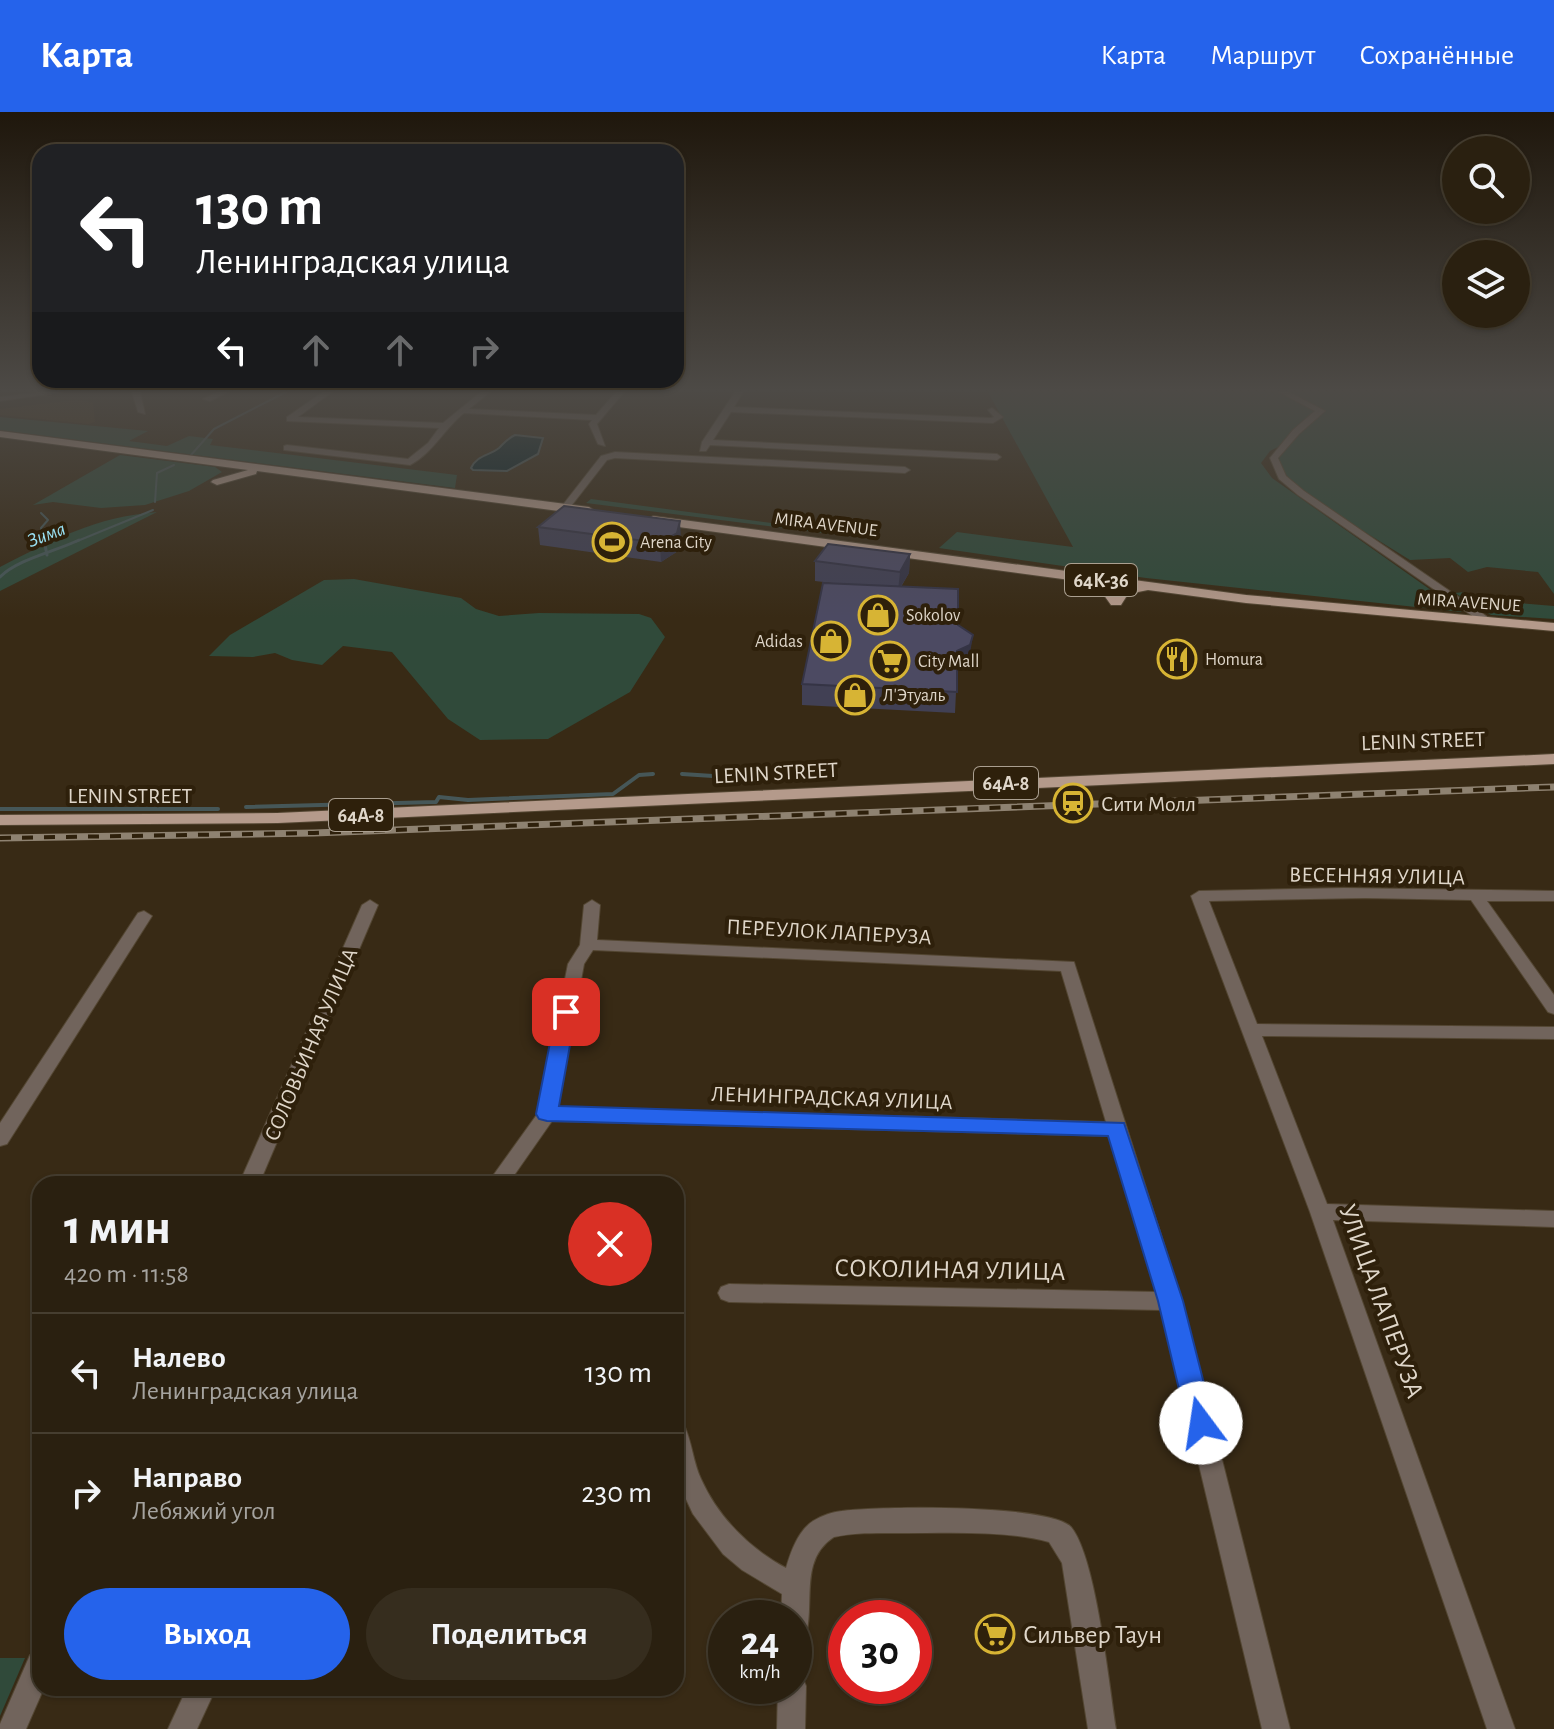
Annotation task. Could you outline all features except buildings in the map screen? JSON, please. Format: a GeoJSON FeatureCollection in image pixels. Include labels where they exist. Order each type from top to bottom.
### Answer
{"type":"FeatureCollection","features":[{"type":"Feature","properties":{"kind":"main road"},"geometry":{"type":"LineString","coordinates":[[217,482],[232,469],[225,467]]}},
{"type":"Feature","properties":{"kind":"main road"},"geometry":{"type":"LineString","coordinates":[[240,467],[596,512]]}},
{"type":"Feature","properties":{"kind":"main road"},"geometry":{"type":"LineString","coordinates":[[217,482],[244,468]]}},
{"type":"Feature","properties":{"kind":"main road"},"geometry":{"type":"LineString","coordinates":[[217,482],[253,472],[308,476]]}},
{"type":"Feature","properties":{"kind":"main road","name":"MIRA AVENUE"},"geometry":{"type":"LineString","coordinates":[[642,518],[1351,611],[1554,627]]}},
{"type":"Feature","properties":{"kind":"main road"},"geometry":{"type":"LineString","coordinates":[[1036,571],[1102,585],[1116,603]]}},
{"type":"Feature","properties":{"kind":"main road"},"geometry":{"type":"LineString","coordinates":[[1113,582],[1116,603]]}},
{"type":"Feature","properties":{"kind":"main road"},"geometry":{"type":"LineString","coordinates":[[1116,603],[1123,590],[1128,588],[1193,592]]}},
{"type":"Feature","properties":{"kind":"main road","name":"LENIN STREET"},"geometry":{"type":"LineString","coordinates":[[0,820],[310,817],[1554,759]]}},
{"type":"Feature","properties":{"kind":"street"},"geometry":{"type":"LineString","coordinates":[[565,508],[598,467]]}},
{"type":"Feature","properties":{"kind":"street"},"geometry":{"type":"LineString","coordinates":[[861,467],[905,470]]}},
{"type":"Feature","properties":{"kind":"street"},"geometry":{"type":"LineString","coordinates":[[1278,467],[1282,477],[1335,517],[1488,622]]}},
{"type":"Feature","properties":{"kind":"street","name":"ВЕСЕННЯЯ УЛИЦА"},"geometry":{"type":"LineString","coordinates":[[1199,896],[1447,893],[1477,898],[1554,896]]}},
{"type":"Feature","properties":{"kind":"street","name":"УЛИЦА ЛАПЕРУЗА"},"geometry":{"type":"LineString","coordinates":[[1199,896],[1320,1212],[1501,1729]]}},
{"type":"Feature","properties":{"kind":"street"},"geometry":{"type":"LineString","coordinates":[[1477,898],[1554,1008]]}},
{"type":"Feature","properties":{"kind":"street","name":"СОЛОВЬИНАЯ УЛИЦА"},"geometry":{"type":"LineString","coordinates":[[252,1176],[370,905]]}},
{"type":"Feature","properties":{"kind":"street"},"geometry":{"type":"LineString","coordinates":[[503,1176],[547,1114],[576,964],[588,945],[592,905]]}},
{"type":"Feature","properties":{"kind":"street"},"geometry":{"type":"LineString","coordinates":[[0,1139],[144,916]]}},
{"type":"Feature","properties":{"kind":"street","name":"ПЕРЕУЛОК ЛАПЕРУЗА"},"geometry":{"type":"LineString","coordinates":[[588,945],[1068,966],[1117,1129]]}},
{"type":"Feature","properties":{"kind":"street"},"geometry":{"type":"LineString","coordinates":[[1252,1030],[1554,1033]]}},
{"type":"Feature","properties":{"kind":"street","name":"ЛЕНИНГРАДСКАЯ УЛИЦА"},"geometry":{"type":"LineString","coordinates":[[547,1114],[1117,1129]]}},
{"type":"Feature","properties":{"kind":"street"},"geometry":{"type":"LineString","coordinates":[[1117,1129],[1171,1301],[1276,1729]]}},
{"type":"Feature","properties":{"kind":"street"},"geometry":{"type":"LineString","coordinates":[[1320,1212],[1554,1219]]}},
{"type":"Feature","properties":{"kind":"street","name":"СОКОЛИНАЯ УЛИЦА"},"geometry":{"type":"LineString","coordinates":[[729,1293],[1171,1301]]}},
{"type":"Feature","properties":{"kind":"street"},"geometry":{"type":"LineString","coordinates":[[684,1462],[690,1483],[716,1526],[752,1564],[796,1587]]}},
{"type":"Feature","properties":{"kind":"street"},"geometry":{"type":"LineString","coordinates":[[795,1600],[798,1575],[813,1539],[825,1528],[841,1523],[1017,1524],[1055,1531],[1065,1541],[1075,1562],[1102,1729]]}},
{"type":"Feature","properties":{"kind":"street"},"geometry":{"type":"LineString","coordinates":[[12,1729],[32,1683]]}},
{"type":"Feature","properties":{"kind":"street"},"geometry":{"type":"LineString","coordinates":[[182,1729],[198,1696]]}},
{"type":"Feature","properties":{"kind":"street"},"geometry":{"type":"LineString","coordinates":[[791,1729],[792,1704]]}},
{"type":"Feature","properties":{"kind":"green space"},"geometry":{"type":"Polygon","coordinates":[[[98,467],[216,467],[222,472],[189,491],[145,505],[101,508],[53,502],[33,505],[98,467]]]}},
{"type":"Feature","properties":{"kind":"green space"},"geometry":{"type":"Polygon","coordinates":[[[294,467],[395,467],[457,475],[455,488],[294,467]]]}},
{"type":"Feature","properties":{"kind":"green space"},"geometry":{"type":"Polygon","coordinates":[[[1029,467],[1264,467],[1272,478],[1462,612],[1146,578],[939,548],[957,532],[1073,547],[1029,467]]]}},
{"type":"Feature","properties":{"kind":"green space"},"geometry":{"type":"Polygon","coordinates":[[[1277,467],[1554,467],[1554,594],[1538,572],[1487,567],[1468,572],[1450,558],[1410,560],[1293,484],[1277,467]]]}},
{"type":"Feature","properties":{"kind":"green space"},"geometry":{"type":"Polygon","coordinates":[[[591,499],[840,529],[840,532],[830,534],[586,503],[591,499]]]}},
{"type":"Feature","properties":{"kind":"green space"},"geometry":{"type":"Polygon","coordinates":[[[157,512],[0,591],[0,567],[95,524],[157,512]]]}},
{"type":"Feature","properties":{"kind":"green space"},"geometry":{"type":"Polygon","coordinates":[[[354,579],[461,598],[476,609],[499,616],[539,613],[639,614],[651,618],[665,637],[630,692],[548,739],[480,740],[448,719],[392,652],[343,646],[322,665],[292,660],[275,653],[253,657],[209,656],[230,635],[324,580],[354,579]]]}},
{"type":"Feature","properties":{"kind":"green space"},"geometry":{"type":"Polygon","coordinates":[[[1464,592],[1472,599],[1554,606],[1554,619],[1491,615],[1455,593],[1464,592]]]}},
{"type":"Feature","properties":{"kind":"green space"},"geometry":{"type":"Polygon","coordinates":[[[0,1658],[25,1658],[0,1716],[0,1658]]]}},
{"type":"Feature","properties":{"kind":"water"},"geometry":{"type":"Polygon","coordinates":[[[471,467],[513,467],[507,471],[471,467]]]}},
{"type":"Feature","properties":{"kind":"waterway","name":"Зима"},"geometry":{"type":"LineString","coordinates":[[155,502],[157,473],[169,467]]}},
{"type":"Feature","properties":{"kind":"waterway","name":"Зима"},"geometry":{"type":"LineString","coordinates":[[75,542],[153,510]]}},
{"type":"Feature","properties":{"kind":"waterway"},"geometry":{"type":"LineString","coordinates":[[41,513],[48,520],[41,528],[44,542]]}},
{"type":"Feature","properties":{"kind":"waterway"},"geometry":{"type":"LineString","coordinates":[[44,540],[47,553]]}},
{"type":"Feature","properties":{"kind":"waterway","name":"Зима"},"geometry":{"type":"LineString","coordinates":[[47,553],[79,540]]}},
{"type":"Feature","properties":{"kind":"waterway","name":"Зима"},"geometry":{"type":"LineString","coordinates":[[0,577],[47,553]]}},
{"type":"Feature","properties":{"kind":"waterway"},"geometry":{"type":"LineString","coordinates":[[246,807],[436,802],[439,797],[468,800],[613,794],[639,775],[653,774]]}},
{"type":"Feature","properties":{"kind":"waterway"},"geometry":{"type":"LineString","coordinates":[[682,774],[713,776]]}},
{"type":"Feature","properties":{"kind":"waterway"},"geometry":{"type":"LineString","coordinates":[[0,809],[218,809]]}},
{"type":"Feature","properties":{"kind":"railway"},"geometry":{"type":"LineString","coordinates":[[0,838],[314,833],[1554,787]]}},
{"type":"Feature","properties":{"kind":"place","name":"Arena City"},"geometry":{"type":"Point","coordinates":[612,542]}},
{"type":"Feature","properties":{"kind":"place","name":"Sokolov"},"geometry":{"type":"Point","coordinates":[878,615]}},
{"type":"Feature","properties":{"kind":"place","name":"Adidas"},"geometry":{"type":"Point","coordinates":[831,641]}},
{"type":"Feature","properties":{"kind":"place","name":"Homura"},"geometry":{"type":"Point","coordinates":[1177,659]}},
{"type":"Feature","properties":{"kind":"place","name":"City Mall"},"geometry":{"type":"Point","coordinates":[890,661]}},
{"type":"Feature","properties":{"kind":"place","name":"Л'Этуаль"},"geometry":{"type":"Point","coordinates":[855,695]}},
{"type":"Feature","properties":{"kind":"place","name":"Сити Молл"},"geometry":{"type":"Point","coordinates":[1073,803]}},
{"type":"Feature","properties":{"kind":"place","name":"Сильвер Таун"},"geometry":{"type":"Point","coordinates":[995,1634]}},
{"type":"Feature","properties":{"kind":"route"},"geometry":{"type":"LineString","coordinates":[[566,1012],[547,1114],[1117,1129],[1171,1301],[1201,1423]]}}]}
